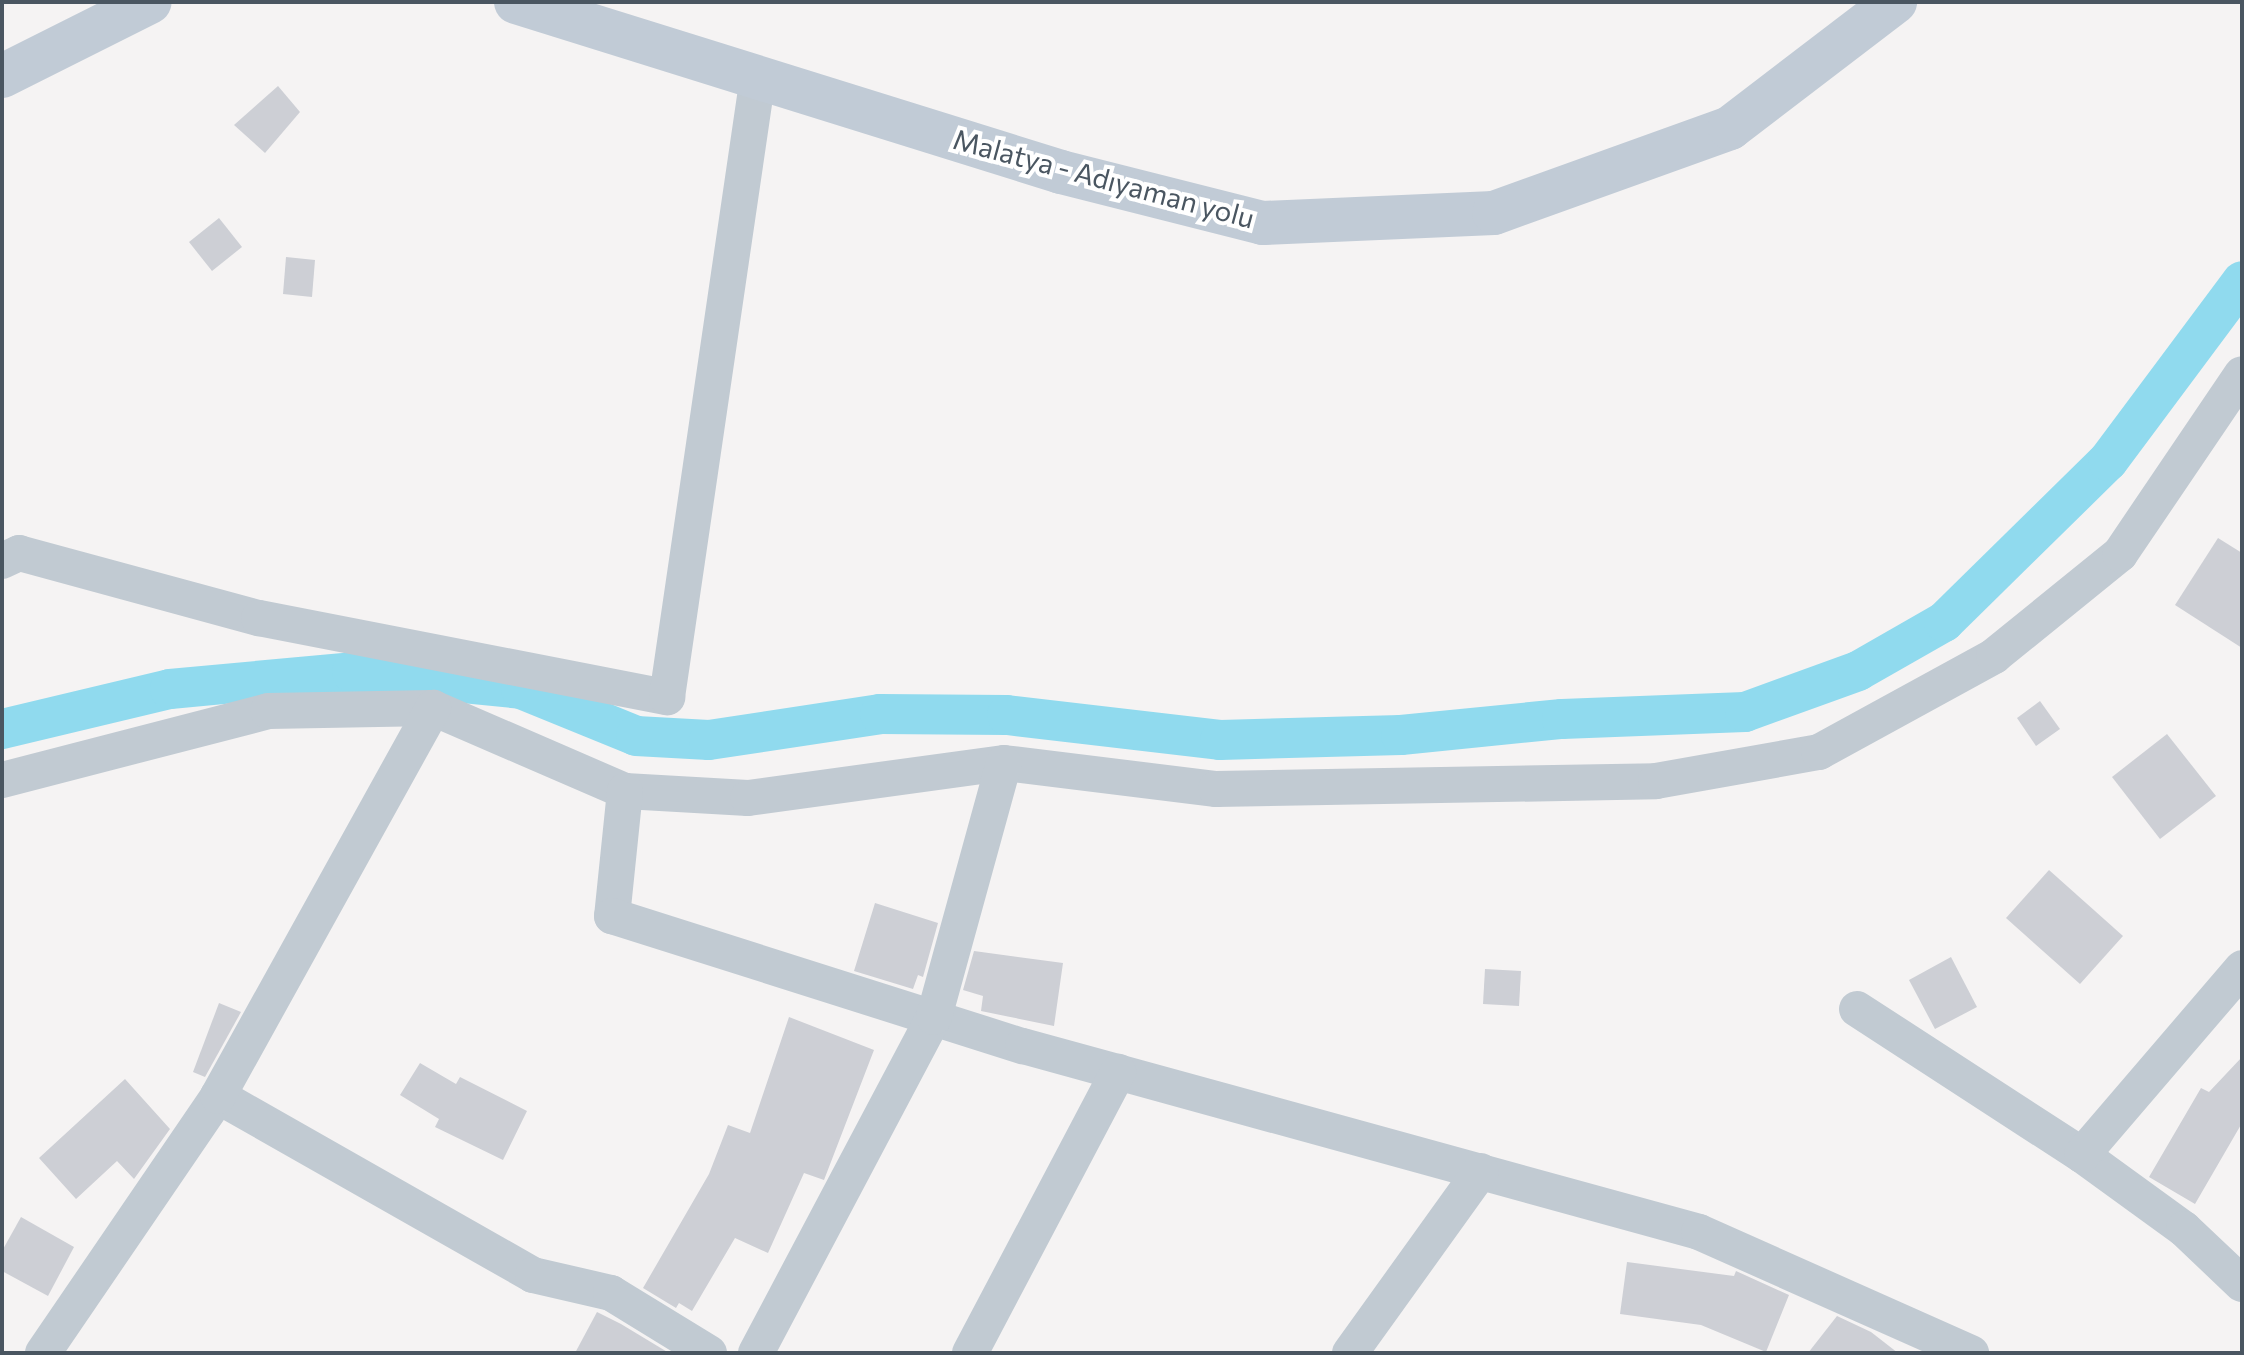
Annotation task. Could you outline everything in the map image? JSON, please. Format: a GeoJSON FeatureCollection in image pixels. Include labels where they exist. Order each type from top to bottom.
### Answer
{"type":"FeatureCollection","features":[{"type":"Feature","properties":{"kind":"main road"},"geometry":{"type":"LineString","coordinates":[[2,76],[150,2]]}},
{"type":"Feature","properties":{"kind":"main road","name":"Malatya - Adıyaman yolu"},"geometry":{"type":"LineString","coordinates":[[516,2],[1061,172],[1263,223],[1494,213],[1730,128],[1895,2]]}},
{"type":"Feature","properties":{"kind":"street"},"geometry":{"type":"LineString","coordinates":[[2,561],[19,553],[259,618],[667,697],[758,76]]}},
{"type":"Feature","properties":{"kind":"street"},"geometry":{"type":"LineString","coordinates":[[2,780],[268,711],[433,708],[625,791],[748,798],[1004,763],[1216,789],[1656,781],[1819,752],[1994,656],[2120,554],[2242,374]]}},
{"type":"Feature","properties":{"kind":"street"},"geometry":{"type":"LineString","coordinates":[[43,1353],[218,1096],[433,708]]}},
{"type":"Feature","properties":{"kind":"street"},"geometry":{"type":"LineString","coordinates":[[756,1353],[934,1017],[1004,763]]}},
{"type":"Feature","properties":{"kind":"street"},"geometry":{"type":"LineString","coordinates":[[625,791],[612,916],[1118,1072],[1699,1232],[1971,1353]]}},
{"type":"Feature","properties":{"kind":"street"},"geometry":{"type":"LineString","coordinates":[[2082,1155],[2242,968]]}},
{"type":"Feature","properties":{"kind":"street"},"geometry":{"type":"LineString","coordinates":[[1857,1009],[2082,1155],[2184,1229],[2242,1284]]}},
{"type":"Feature","properties":{"kind":"street"},"geometry":{"type":"LineString","coordinates":[[970,1353],[1118,1072]]}},
{"type":"Feature","properties":{"kind":"street"},"geometry":{"type":"LineString","coordinates":[[218,1096],[533,1275],[611,1293],[709,1353]]}},
{"type":"Feature","properties":{"kind":"street"},"geometry":{"type":"LineString","coordinates":[[1350,1353],[1481,1171]]}},
{"type":"Feature","properties":{"kind":"building"},"geometry":{"type":"Polygon","coordinates":[[[278,86],[300,112],[265,153],[234,125],[278,86]]]}},
{"type":"Feature","properties":{"kind":"building"},"geometry":{"type":"Polygon","coordinates":[[[219,218],[242,247],[212,271],[189,242],[219,218]]]}},
{"type":"Feature","properties":{"kind":"building"},"geometry":{"type":"Polygon","coordinates":[[[286,257],[315,260],[312,297],[283,294],[286,257]]]}},
{"type":"Feature","properties":{"kind":"building"},"geometry":{"type":"Polygon","coordinates":[[[2218,538],[2242,553],[2242,648],[2175,605],[2218,538]]]}},
{"type":"Feature","properties":{"kind":"building"},"geometry":{"type":"Polygon","coordinates":[[[2040,701],[2060,729],[2036,746],[2017,718],[2040,701]]]}},
{"type":"Feature","properties":{"kind":"building"},"geometry":{"type":"Polygon","coordinates":[[[2167,734],[2216,796],[2160,839],[2112,777],[2167,734]]]}},
{"type":"Feature","properties":{"kind":"building"},"geometry":{"type":"Polygon","coordinates":[[[2049,870],[2123,936],[2080,984],[2006,918],[2049,870]]]}},
{"type":"Feature","properties":{"kind":"building"},"geometry":{"type":"Polygon","coordinates":[[[875,903],[938,923],[923,977],[918,975],[913,989],[854,971],[875,903]]]}},
{"type":"Feature","properties":{"kind":"building"},"geometry":{"type":"Polygon","coordinates":[[[974,951],[1063,963],[1054,1026],[981,1011],[983,996],[963,990],[974,951]]]}},
{"type":"Feature","properties":{"kind":"building"},"geometry":{"type":"Polygon","coordinates":[[[1951,957],[1977,1007],[1935,1029],[1909,980],[1951,957]]]}},
{"type":"Feature","properties":{"kind":"building"},"geometry":{"type":"Polygon","coordinates":[[[1485,969],[1521,971],[1519,1006],[1483,1004],[1485,969]]]}},
{"type":"Feature","properties":{"kind":"building"},"geometry":{"type":"Polygon","coordinates":[[[219,1003],[241,1012],[205,1077],[193,1072],[219,1003]]]}},
{"type":"Feature","properties":{"kind":"building"},"geometry":{"type":"Polygon","coordinates":[[[789,1017],[874,1050],[824,1180],[804,1173],[768,1253],[735,1238],[692,1311],[679,1303],[676,1308],[643,1288],[709,1174],[728,1125],[750,1133],[789,1017]]]}},
{"type":"Feature","properties":{"kind":"building"},"geometry":{"type":"Polygon","coordinates":[[[2242,1057],[2242,1123],[2195,1204],[2149,1177],[2201,1088],[2209,1092],[2242,1057]]]}},
{"type":"Feature","properties":{"kind":"building"},"geometry":{"type":"Polygon","coordinates":[[[420,1063],[456,1084],[460,1077],[527,1111],[503,1160],[435,1127],[439,1119],[400,1095],[420,1063]]]}},
{"type":"Feature","properties":{"kind":"building"},"geometry":{"type":"Polygon","coordinates":[[[125,1079],[170,1129],[134,1179],[117,1161],[76,1199],[39,1158],[125,1079]]]}},
{"type":"Feature","properties":{"kind":"building"},"geometry":{"type":"Polygon","coordinates":[[[21,1217],[74,1247],[48,1296],[2,1271],[2,1251],[21,1217]]]}},
{"type":"Feature","properties":{"kind":"building"},"geometry":{"type":"Polygon","coordinates":[[[1627,1262],[1734,1276],[1736,1271],[1789,1295],[1766,1352],[1701,1325],[1620,1314],[1627,1262]]]}},
{"type":"Feature","properties":{"kind":"building"},"geometry":{"type":"Polygon","coordinates":[[[597,1312],[621,1324],[669,1353],[575,1353],[597,1312]]]}},
{"type":"Feature","properties":{"kind":"building"},"geometry":{"type":"Polygon","coordinates":[[[1837,1316],[1871,1332],[1898,1353],[1808,1353],[1837,1316]]]}},
{"type":"Feature","properties":{"kind":"waterway"},"geometry":{"type":"LineString","coordinates":[[2,729],[170,689],[352,672],[521,689],[636,736],[709,740],[880,714],[1007,715],[1220,740],[1401,735],[1562,719],[1745,712],[1858,671],[1944,622],[2108,461],[2242,281]]}}]}
